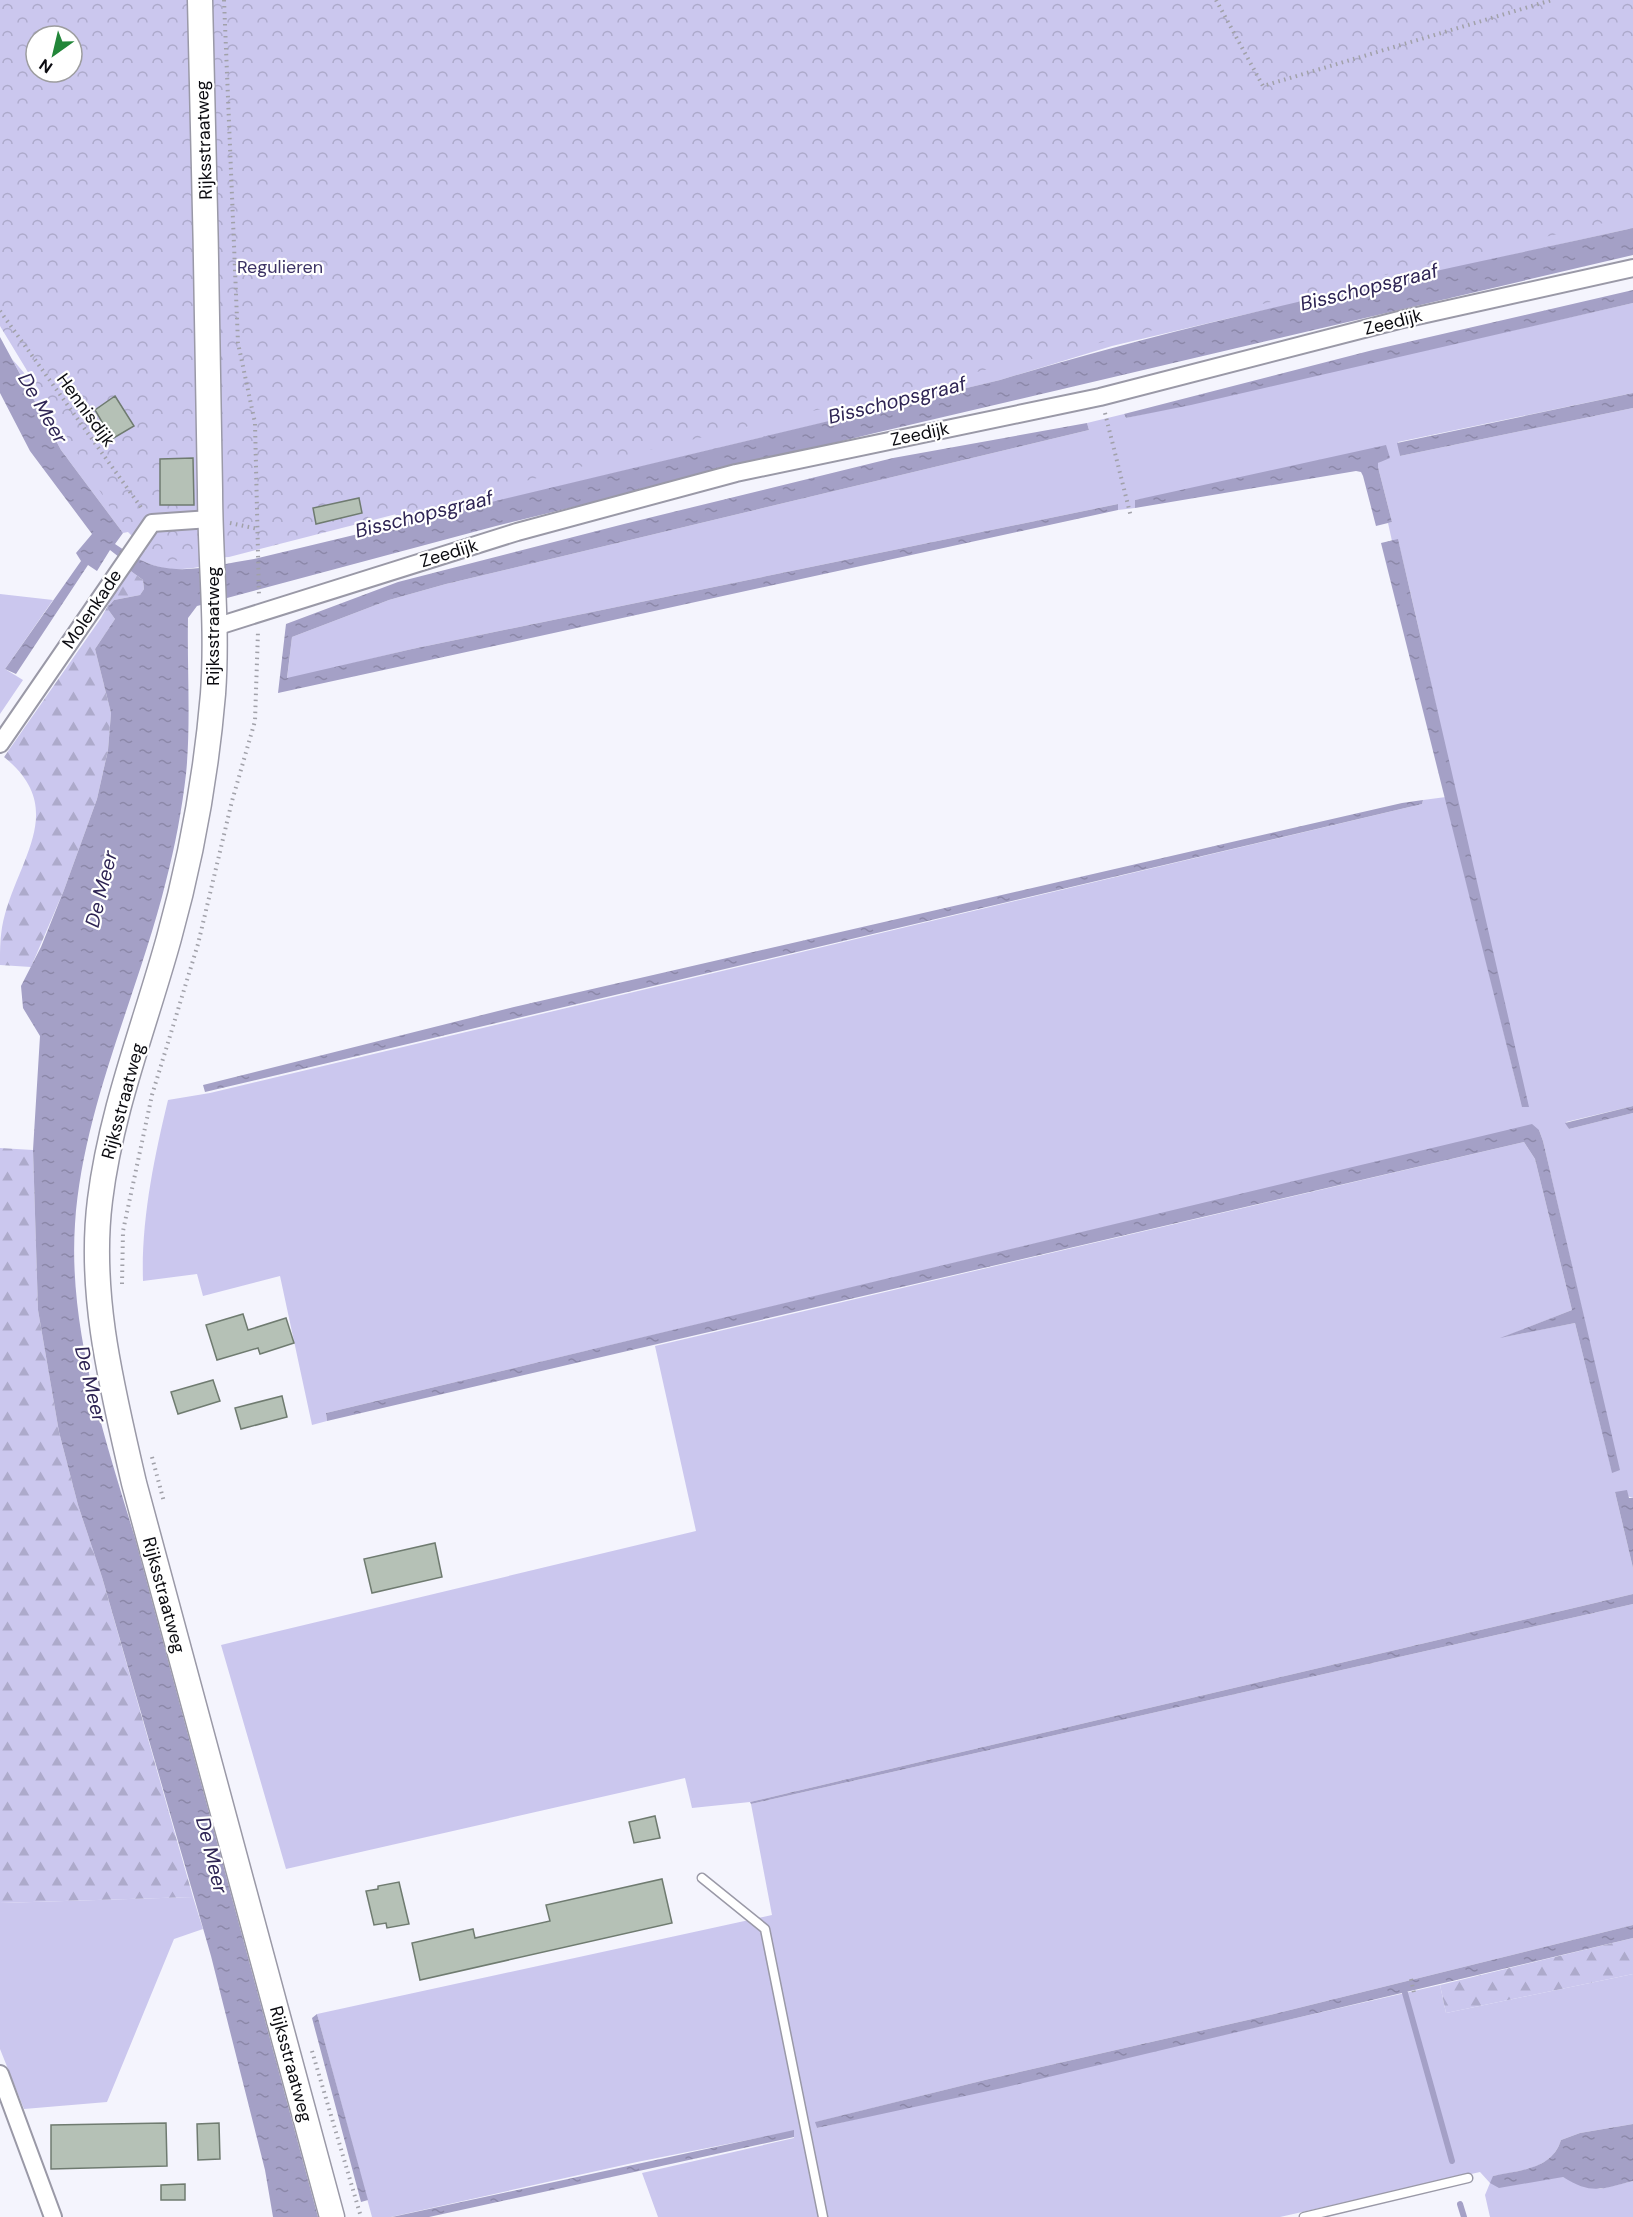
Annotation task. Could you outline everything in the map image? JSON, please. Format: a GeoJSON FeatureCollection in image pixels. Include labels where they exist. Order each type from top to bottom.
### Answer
{"type":"FeatureCollection","features":[{"type":"Feature","properties":{"kind":"main road","name":"Rijksstraatweg"},"geometry":{"type":"LineString","coordinates":[[200,0],[210,519],[214,556],[213,692],[200,807],[170,935],[111,1130],[99,1204],[100,1315],[109,1373],[134,1484],[332,2217]]}},
{"type":"Feature","properties":{"kind":"street","name":"Zeedijk"},"geometry":{"type":"LineString","coordinates":[[215,617],[258,615],[338,586],[518,532],[736,473],[1100,397],[1399,320],[1633,268]]}},
{"type":"Feature","properties":{"kind":"street"},"geometry":{"type":"LineString","coordinates":[[152,523],[210,519]]}},
{"type":"Feature","properties":{"kind":"street","name":"Molenkade"},"geometry":{"type":"LineString","coordinates":[[0,744],[152,523]]}},
{"type":"Feature","properties":{"kind":"street"},"geometry":{"type":"LineString","coordinates":[[0,2074],[53,2217]]}},
{"type":"Feature","properties":{"kind":"lane"},"geometry":{"type":"LineString","coordinates":[[702,1878],[765,1929],[823,2217]]}},
{"type":"Feature","properties":{"kind":"lane"},"geometry":{"type":"LineString","coordinates":[[1304,2217],[1468,2178]]}},
{"type":"Feature","properties":{"kind":"path","name":"Rijksstraatweg"},"geometry":{"type":"LineString","coordinates":[[224,0],[238,343],[255,423],[259,596]]}},
{"type":"Feature","properties":{"kind":"path"},"geometry":{"type":"LineString","coordinates":[[1216,0],[1263,86],[1552,0]]}},
{"type":"Feature","properties":{"kind":"path","name":"Hennisdijk"},"geometry":{"type":"LineString","coordinates":[[0,311],[42,374],[152,523]]}},
{"type":"Feature","properties":{"kind":"path"},"geometry":{"type":"LineString","coordinates":[[1100,397],[1131,517]]}},
{"type":"Feature","properties":{"kind":"path","name":"Rijksstraatweg"},"geometry":{"type":"LineString","coordinates":[[122,1292],[123,1231],[152,1095],[198,944],[231,801],[255,721],[259,678],[258,615]]}},
{"type":"Feature","properties":{"kind":"path","name":"Rijksstraatweg"},"geometry":{"type":"LineString","coordinates":[[150,1446],[166,1513]]}},
{"type":"Feature","properties":{"kind":"path"},"geometry":{"type":"LineString","coordinates":[[1410,1979],[1414,1993]]}},
{"type":"Feature","properties":{"kind":"path","name":"Rijksstraatweg"},"geometry":{"type":"LineString","coordinates":[[310,2045],[361,2217]]}},
{"type":"Feature","properties":{"kind":"green space","name":"Regulieren"},"geometry":{"type":"Polygon","coordinates":[[[0,0],[1633,0],[1633,216],[611,459],[229,557],[158,562],[120,524],[0,326],[0,0]]]}},
{"type":"Feature","properties":{"kind":"green space"},"geometry":{"type":"Polygon","coordinates":[[[1633,193],[1633,228],[1112,346],[1000,380],[399,525],[381,474],[1633,193]]]}},
{"type":"Feature","properties":{"kind":"green space"},"geometry":{"type":"Polygon","coordinates":[[[1633,303],[1633,393],[1398,442],[1400,456],[1633,408],[1633,1106],[1566,1122],[1569,1129],[1633,1113],[1633,1498],[1615,1492],[1633,1568],[1633,1594],[750,1802],[692,1808],[685,1778],[286,1869],[221,1645],[696,1531],[655,1346],[1524,1142],[1535,1159],[1572,1310],[1504,1337],[1575,1323],[1612,1472],[1585,1323],[1543,1141],[1539,1130],[1524,1127],[326,1413],[327,1421],[312,1425],[280,1276],[203,1296],[197,1274],[143,1281],[146,1213],[168,1100],[210,1093],[1422,804],[1423,800],[1446,797],[1522,1107],[1415,611],[1398,540],[1392,541],[1388,523],[1392,522],[1378,467],[1378,463],[1383,460],[1135,500],[1135,508],[1118,510],[1118,504],[412,649],[287,679],[292,637],[389,600],[446,584],[1089,430],[1087,423],[1124,414],[1126,418],[1633,303]]]}},
{"type":"Feature","properties":{"kind":"green space"},"geometry":{"type":"Polygon","coordinates":[[[12,359],[59,413],[129,519],[128,532],[123,533],[61,450],[12,359]]]}},
{"type":"Feature","properties":{"kind":"green space"},"geometry":{"type":"Polygon","coordinates":[[[199,544],[199,567],[167,568],[152,565],[137,558],[148,548],[199,544]]]}},
{"type":"Feature","properties":{"kind":"green space"},"geometry":{"type":"Polygon","coordinates":[[[128,569],[143,580],[144,589],[140,595],[114,600],[107,608],[115,619],[95,649],[111,713],[108,750],[97,799],[64,890],[31,967],[0,965],[3,920],[29,851],[36,813],[33,794],[23,776],[4,757],[101,618],[128,569]]]}},
{"type":"Feature","properties":{"kind":"green space"},"geometry":{"type":"Polygon","coordinates":[[[0,594],[53,600],[5,669],[23,680],[0,714],[0,594]]]}},
{"type":"Feature","properties":{"kind":"green space"},"geometry":{"type":"Polygon","coordinates":[[[0,1148],[33,1150],[38,1310],[59,1432],[78,1505],[102,1577],[193,1897],[0,1903],[0,1148]]]}},
{"type":"Feature","properties":{"kind":"green space"},"geometry":{"type":"Polygon","coordinates":[[[1633,1604],[1633,1925],[1274,2014],[989,2079],[816,2122],[817,2128],[1440,1985],[1446,2013],[1633,1974],[1633,2124],[1580,2133],[1561,2140],[1557,2150],[1543,2163],[1524,2170],[1493,2176],[1563,2177],[1600,2189],[1633,2181],[1633,2217],[1490,2217],[1485,2195],[1490,2183],[1480,2172],[1280,2217],[658,2217],[642,2173],[794,2138],[793,2131],[637,2162],[391,2217],[372,2217],[317,2014],[772,1915],[751,1804],[1633,1604]]]}},
{"type":"Feature","properties":{"kind":"green space"},"geometry":{"type":"Polygon","coordinates":[[[193,1897],[203,1929],[174,1939],[107,2102],[24,2109],[0,2049],[0,1903],[193,1897]]]}},
{"type":"Feature","properties":{"kind":"green space"},"geometry":{"type":"Polygon","coordinates":[[[1633,1938],[1633,1974],[1446,2013],[1440,1985],[1633,1938]]]}},
{"type":"Feature","properties":{"kind":"water"},"geometry":{"type":"Polygon","coordinates":[[[1633,228],[1633,255],[875,433],[496,526],[197,606],[188,618],[188,736],[186,774],[180,814],[154,924],[113,1051],[89,1137],[80,1180],[75,1224],[74,1264],[83,1344],[101,1423],[135,1538],[318,2217],[273,2217],[265,2170],[211,1956],[102,1577],[78,1505],[59,1432],[38,1310],[33,1150],[40,1036],[23,1008],[21,986],[41,947],[97,799],[108,750],[111,713],[95,649],[115,619],[107,608],[114,600],[140,595],[144,589],[143,580],[128,569],[137,558],[165,568],[180,569],[209,567],[254,559],[1000,380],[1078,357],[1236,317],[1633,228]]]}},
{"type":"Feature","properties":{"kind":"water"},"geometry":{"type":"Polygon","coordinates":[[[1633,290],[1633,303],[1191,405],[1126,418],[1124,414],[1373,350],[1633,290]]]}},
{"type":"Feature","properties":{"kind":"water"},"geometry":{"type":"Polygon","coordinates":[[[0,337],[61,450],[123,533],[115,544],[124,550],[119,557],[110,550],[97,571],[88,565],[16,674],[5,669],[81,561],[76,553],[92,534],[30,451],[0,393],[0,337]]]}},
{"type":"Feature","properties":{"kind":"water"},"geometry":{"type":"Polygon","coordinates":[[[1633,393],[1633,408],[1400,456],[1397,443],[1633,393]]]}},
{"type":"Feature","properties":{"kind":"water"},"geometry":{"type":"Polygon","coordinates":[[[1087,423],[1089,430],[446,584],[389,600],[292,637],[287,678],[412,649],[1118,504],[1118,510],[278,693],[286,624],[398,582],[893,458],[1087,423]]]}},
{"type":"Feature","properties":{"kind":"water"},"geometry":{"type":"Polygon","coordinates":[[[1386,445],[1390,458],[1378,463],[1378,467],[1392,522],[1376,526],[1363,476],[1361,472],[1356,471],[1135,508],[1135,500],[1386,445]]]}},
{"type":"Feature","properties":{"kind":"water"},"geometry":{"type":"Polygon","coordinates":[[[1398,539],[1529,1107],[1522,1107],[1381,543],[1398,539]]]}},
{"type":"Feature","properties":{"kind":"water"},"geometry":{"type":"Polygon","coordinates":[[[1423,800],[1422,804],[205,1092],[203,1085],[514,1007],[1423,800]]]}},
{"type":"Feature","properties":{"kind":"water"},"geometry":{"type":"Polygon","coordinates":[[[1633,1106],[1633,1113],[1569,1129],[1565,1123],[1633,1106]]]}},
{"type":"Feature","properties":{"kind":"water"},"geometry":{"type":"Polygon","coordinates":[[[1532,1124],[1539,1130],[1543,1141],[1620,1470],[1612,1473],[1575,1323],[1500,1338],[1572,1310],[1535,1159],[1524,1142],[327,1421],[326,1413],[1532,1124]]]}},
{"type":"Feature","properties":{"kind":"water"},"geometry":{"type":"Polygon","coordinates":[[[1627,1490],[1629,1498],[1633,1498],[1633,1568],[1615,1492],[1627,1490]]]}},
{"type":"Feature","properties":{"kind":"water"},"geometry":{"type":"Polygon","coordinates":[[[1633,1594],[1633,1604],[751,1804],[750,1802],[1633,1594]]]}},
{"type":"Feature","properties":{"kind":"water"},"geometry":{"type":"Polygon","coordinates":[[[1633,1925],[1633,1938],[1002,2088],[817,2128],[815,2122],[989,2079],[1274,2014],[1633,1925]]]}},
{"type":"Feature","properties":{"kind":"water"},"geometry":{"type":"Polygon","coordinates":[[[317,2014],[368,2200],[361,2202],[312,2018],[317,2014]]]}},
{"type":"Feature","properties":{"kind":"water"},"geometry":{"type":"Polygon","coordinates":[[[1633,2124],[1633,2181],[1597,2189],[1573,2183],[1563,2177],[1499,2188],[1490,2183],[1493,2176],[1524,2170],[1542,2163],[1557,2150],[1561,2140],[1580,2133],[1633,2124]]]}},
{"type":"Feature","properties":{"kind":"water"},"geometry":{"type":"Polygon","coordinates":[[[794,2130],[794,2137],[429,2217],[392,2217],[794,2130]]]}},
{"type":"Feature","properties":{"kind":"building"},"geometry":{"type":"Polygon","coordinates":[[[115,396],[134,426],[112,439],[95,410],[115,396]]]}},
{"type":"Feature","properties":{"kind":"building"},"geometry":{"type":"Polygon","coordinates":[[[193,458],[194,505],[160,505],[160,459],[193,458]]]}},
{"type":"Feature","properties":{"kind":"building"},"geometry":{"type":"Polygon","coordinates":[[[359,498],[362,513],[316,524],[313,508],[359,498]]]}},
{"type":"Feature","properties":{"kind":"building"},"geometry":{"type":"Polygon","coordinates":[[[243,1314],[248,1330],[286,1318],[294,1343],[260,1354],[258,1348],[217,1360],[206,1325],[243,1314]]]}},
{"type":"Feature","properties":{"kind":"building"},"geometry":{"type":"Polygon","coordinates":[[[213,1380],[220,1401],[178,1414],[171,1392],[213,1380]]]}},
{"type":"Feature","properties":{"kind":"building"},"geometry":{"type":"Polygon","coordinates":[[[282,1396],[287,1417],[241,1429],[235,1408],[282,1396]]]}},
{"type":"Feature","properties":{"kind":"building"},"geometry":{"type":"Polygon","coordinates":[[[435,1543],[442,1577],[372,1593],[364,1559],[435,1543]]]}},
{"type":"Feature","properties":{"kind":"building"},"geometry":{"type":"Polygon","coordinates":[[[655,1816],[660,1838],[634,1843],[629,1822],[655,1816]]]}},
{"type":"Feature","properties":{"kind":"building"},"geometry":{"type":"Polygon","coordinates":[[[662,1879],[672,1923],[420,1980],[412,1943],[473,1929],[475,1938],[550,1921],[546,1905],[662,1879]]]}},
{"type":"Feature","properties":{"kind":"building"},"geometry":{"type":"Polygon","coordinates":[[[399,1882],[409,1924],[387,1928],[386,1923],[374,1925],[366,1891],[399,1882]]]}},
{"type":"Feature","properties":{"kind":"building"},"geometry":{"type":"Polygon","coordinates":[[[166,2123],[167,2166],[51,2169],[51,2125],[166,2123]]]}},
{"type":"Feature","properties":{"kind":"building"},"geometry":{"type":"Polygon","coordinates":[[[219,2123],[220,2159],[198,2160],[197,2124],[219,2123]]]}},
{"type":"Feature","properties":{"kind":"building"},"geometry":{"type":"Polygon","coordinates":[[[185,2184],[185,2200],[161,2200],[161,2185],[185,2184]]]}},
{"type":"Feature","properties":{"kind":"waterway"},"geometry":{"type":"LineString","coordinates":[[1405,1993],[1452,2161]]}},
{"type":"Feature","properties":{"kind":"waterway"},"geometry":{"type":"LineString","coordinates":[[1460,2204],[1464,2217]]}},
{"type":"Feature","properties":{"kind":"water label","name":"Bisschopsgraaf"},"geometry":{"type":"Point","coordinates":[1369,287]}},
{"type":"Feature","properties":{"kind":"water label","name":"Bisschopsgraaf"},"geometry":{"type":"Point","coordinates":[897,400]}},
{"type":"Feature","properties":{"kind":"water label","name":"De Meer"},"geometry":{"type":"Point","coordinates":[43,408]}},
{"type":"Feature","properties":{"kind":"water label","name":"Bisschopsgraaf"},"geometry":{"type":"Point","coordinates":[424,514]}},
{"type":"Feature","properties":{"kind":"water label","name":"De Meer"},"geometry":{"type":"Point","coordinates":[101,889]}},
{"type":"Feature","properties":{"kind":"water label","name":"De Meer"},"geometry":{"type":"Point","coordinates":[91,1384]}},
{"type":"Feature","properties":{"kind":"water label","name":"De Meer"},"geometry":{"type":"Point","coordinates":[212,1855]}}]}
